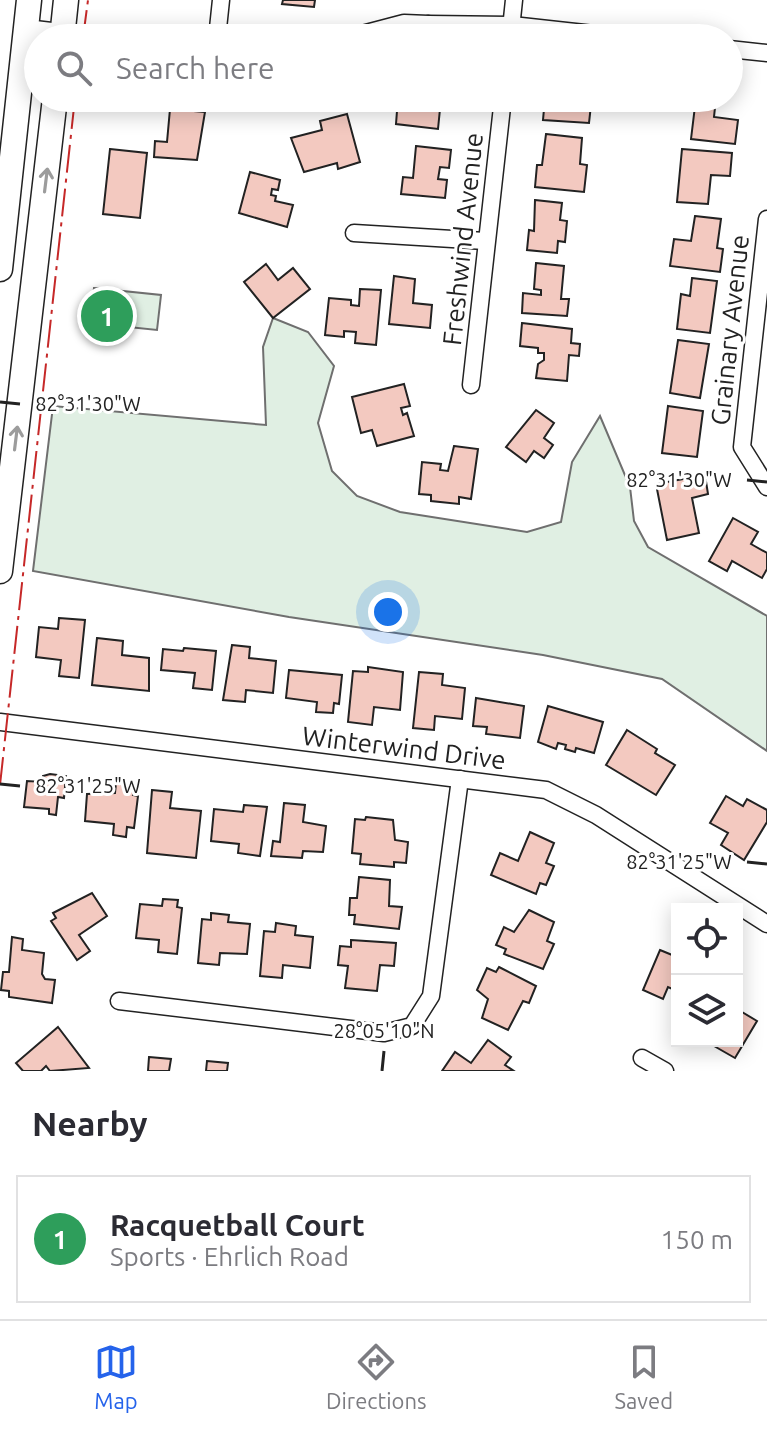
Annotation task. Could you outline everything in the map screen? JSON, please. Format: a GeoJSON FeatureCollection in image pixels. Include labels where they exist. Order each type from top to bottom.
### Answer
{"type":"FeatureCollection","features":[{"type":"Feature","properties":{"kind":"main road"},"geometry":{"type":"LineString","coordinates":[[26,24],[29,0]]}},
{"type":"Feature","properties":{"kind":"main road"},"geometry":{"type":"LineString","coordinates":[[63,24],[66,0]]}},
{"type":"Feature","properties":{"kind":"main road"},"geometry":{"type":"LineString","coordinates":[[0,269],[24,108]]}},
{"type":"Feature","properties":{"kind":"main road"},"geometry":{"type":"LineString","coordinates":[[0,571],[53,112]]}},
{"type":"Feature","properties":{"kind":"street"},"geometry":{"type":"LineString","coordinates":[[218,24],[221,0]]}},
{"type":"Feature","properties":{"kind":"street"},"geometry":{"type":"LineString","coordinates":[[512,24],[514,0]]}},
{"type":"Feature","properties":{"kind":"street"},"geometry":{"type":"LineString","coordinates":[[400,24],[428,24]]}},
{"type":"Feature","properties":{"kind":"street"},"geometry":{"type":"LineString","coordinates":[[743,50],[767,53]]}},
{"type":"Feature","properties":{"kind":"street","name":"Freshwind Avenue"},"geometry":{"type":"LineString","coordinates":[[471,385],[501,112]]}},
{"type":"Feature","properties":{"kind":"street","name":"Grainary Avenue"},"geometry":{"type":"LineString","coordinates":[[767,219],[742,447],[767,487]]}},
{"type":"Feature","properties":{"kind":"street"},"geometry":{"type":"LineString","coordinates":[[354,233],[485,241]]}},
{"type":"Feature","properties":{"kind":"street","name":"Winterwind Drive"},"geometry":{"type":"LineString","coordinates":[[0,722],[546,790],[596,815],[767,924]]}},
{"type":"Feature","properties":{"kind":"street"},"geometry":{"type":"LineString","coordinates":[[119,1001],[384,1033],[412,1026],[431,996],[460,779]]}},
{"type":"Feature","properties":{"kind":"street"},"geometry":{"type":"LineString","coordinates":[[642,1058],[665,1071]]}},
{"type":"Feature","properties":{"kind":"green space"},"geometry":{"type":"Polygon","coordinates":[[[94,288],[161,295],[157,330],[90,323],[94,288]]]}},
{"type":"Feature","properties":{"kind":"green space"},"geometry":{"type":"Polygon","coordinates":[[[273,318],[308,332],[334,366],[318,423],[332,471],[357,496],[400,512],[527,532],[561,522],[572,462],[600,416],[630,487],[634,521],[648,547],[767,616],[767,751],[662,679],[543,655],[289,617],[33,571],[53,406],[266,425],[263,347],[273,318]]]}},
{"type":"Feature","properties":{"kind":"building"},"geometry":{"type":"Polygon","coordinates":[[[283,0],[315,0],[314,7],[282,4],[283,0]]]}},
{"type":"Feature","properties":{"kind":"building"},"geometry":{"type":"Polygon","coordinates":[[[170,112],[205,112],[197,160],[154,157],[155,141],[167,142],[170,112]]]}},
{"type":"Feature","properties":{"kind":"building"},"geometry":{"type":"Polygon","coordinates":[[[397,112],[440,112],[438,129],[396,124],[397,112]]]}},
{"type":"Feature","properties":{"kind":"building"},"geometry":{"type":"Polygon","coordinates":[[[544,112],[590,112],[589,123],[543,120],[544,112]]]}},
{"type":"Feature","properties":{"kind":"building"},"geometry":{"type":"Polygon","coordinates":[[[694,112],[715,112],[714,117],[738,120],[735,144],[691,139],[694,112]]]}},
{"type":"Feature","properties":{"kind":"building"},"geometry":{"type":"Polygon","coordinates":[[[347,114],[360,162],[338,169],[337,163],[304,172],[291,138],[322,130],[320,121],[347,114]]]}},
{"type":"Feature","properties":{"kind":"building"},"geometry":{"type":"Polygon","coordinates":[[[546,134],[582,138],[580,164],[587,165],[584,192],[535,187],[537,165],[542,165],[546,134]]]}},
{"type":"Feature","properties":{"kind":"building"},"geometry":{"type":"Polygon","coordinates":[[[416,146],[451,150],[449,168],[440,167],[438,179],[447,180],[445,198],[401,194],[403,177],[413,178],[416,146]]]}},
{"type":"Feature","properties":{"kind":"building"},"geometry":{"type":"Polygon","coordinates":[[[110,149],[147,153],[140,218],[103,214],[110,149]]]}},
{"type":"Feature","properties":{"kind":"building"},"geometry":{"type":"Polygon","coordinates":[[[682,149],[732,153],[730,176],[711,175],[708,204],[677,202],[682,149]]]}},
{"type":"Feature","properties":{"kind":"building"},"geometry":{"type":"Polygon","coordinates":[[[250,172],[280,180],[278,190],[272,189],[271,195],[276,196],[275,201],[293,205],[287,227],[239,213],[250,172]]]}},
{"type":"Feature","properties":{"kind":"building"},"geometry":{"type":"Polygon","coordinates":[[[535,200],[562,203],[560,220],[567,221],[565,242],[558,241],[557,253],[527,250],[529,230],[534,231],[535,200]]]}},
{"type":"Feature","properties":{"kind":"building"},"geometry":{"type":"Polygon","coordinates":[[[695,216],[721,219],[717,248],[723,249],[720,272],[670,266],[674,239],[691,241],[695,216]]]}},
{"type":"Feature","properties":{"kind":"building"},"geometry":{"type":"Polygon","coordinates":[[[536,263],[564,266],[561,299],[569,299],[567,316],[522,313],[523,293],[541,295],[541,290],[534,289],[536,263]]]}},
{"type":"Feature","properties":{"kind":"building"},"geometry":{"type":"Polygon","coordinates":[[[266,264],[278,280],[293,268],[310,289],[273,318],[244,282],[266,264]]]}},
{"type":"Feature","properties":{"kind":"building"},"geometry":{"type":"Polygon","coordinates":[[[394,276],[415,279],[413,303],[432,305],[430,328],[389,324],[394,276]]]}},
{"type":"Feature","properties":{"kind":"building"},"geometry":{"type":"Polygon","coordinates":[[[692,278],[717,281],[710,333],[677,329],[681,294],[690,296],[692,278]]]}},
{"type":"Feature","properties":{"kind":"building"},"geometry":{"type":"Polygon","coordinates":[[[360,289],[381,290],[376,345],[355,343],[356,332],[344,331],[344,337],[325,335],[329,298],[351,300],[351,305],[359,306],[360,289]]]}},
{"type":"Feature","properties":{"kind":"building"},"geometry":{"type":"Polygon","coordinates":[[[522,323],[572,329],[571,343],[580,344],[579,356],[569,355],[567,381],[536,378],[544,353],[538,353],[538,348],[520,346],[522,323]]]}},
{"type":"Feature","properties":{"kind":"building"},"geometry":{"type":"Polygon","coordinates":[[[678,340],[709,344],[700,398],[670,393],[678,340]]]}},
{"type":"Feature","properties":{"kind":"building"},"geometry":{"type":"Polygon","coordinates":[[[404,384],[410,406],[401,408],[403,415],[407,413],[414,436],[377,446],[372,430],[361,433],[352,397],[404,384]]]}},
{"type":"Feature","properties":{"kind":"building"},"geometry":{"type":"Polygon","coordinates":[[[668,406],[703,411],[697,457],[662,453],[668,406]]]}},
{"type":"Feature","properties":{"kind":"building"},"geometry":{"type":"Polygon","coordinates":[[[536,410],[554,423],[544,438],[553,445],[544,458],[534,451],[526,462],[506,447],[536,410]]]}},
{"type":"Feature","properties":{"kind":"building"},"geometry":{"type":"Polygon","coordinates":[[[454,446],[478,449],[471,499],[459,497],[459,504],[431,501],[431,495],[419,494],[422,462],[441,464],[440,470],[448,471],[454,446]]]}},
{"type":"Feature","properties":{"kind":"building"},"geometry":{"type":"Polygon","coordinates":[[[705,475],[708,494],[692,498],[699,533],[667,540],[656,484],[705,475]]]}},
{"type":"Feature","properties":{"kind":"building"},"geometry":{"type":"Polygon","coordinates":[[[733,518],[758,532],[751,544],[767,553],[767,569],[762,578],[732,561],[727,571],[709,561],[733,518]]]}},
{"type":"Feature","properties":{"kind":"building"},"geometry":{"type":"Polygon","coordinates":[[[59,618],[85,620],[79,678],[59,676],[61,660],[36,657],[39,627],[58,629],[59,618]]]}},
{"type":"Feature","properties":{"kind":"building"},"geometry":{"type":"Polygon","coordinates":[[[97,638],[123,641],[122,655],[149,658],[149,691],[92,685],[97,638]]]}},
{"type":"Feature","properties":{"kind":"building"},"geometry":{"type":"Polygon","coordinates":[[[232,645],[250,647],[249,658],[276,661],[273,693],[246,690],[245,702],[223,700],[232,645]]]}},
{"type":"Feature","properties":{"kind":"building"},"geometry":{"type":"Polygon","coordinates":[[[184,648],[216,651],[212,690],[193,688],[195,673],[161,670],[163,649],[183,651],[184,648]]]}},
{"type":"Feature","properties":{"kind":"building"},"geometry":{"type":"Polygon","coordinates":[[[368,667],[403,672],[400,710],[374,707],[372,725],[348,722],[353,671],[368,672],[368,667]]]}},
{"type":"Feature","properties":{"kind":"building"},"geometry":{"type":"Polygon","coordinates":[[[289,670],[342,675],[339,704],[334,703],[333,713],[316,712],[317,702],[286,698],[289,670]]]}},
{"type":"Feature","properties":{"kind":"building"},"geometry":{"type":"Polygon","coordinates":[[[419,672],[443,674],[442,685],[465,688],[462,719],[435,716],[434,730],[413,728],[419,672]]]}},
{"type":"Feature","properties":{"kind":"building"},"geometry":{"type":"Polygon","coordinates":[[[476,698],[524,706],[520,738],[486,734],[487,727],[473,726],[476,698]]]}},
{"type":"Feature","properties":{"kind":"building"},"geometry":{"type":"Polygon","coordinates":[[[548,706],[603,722],[594,753],[576,748],[575,752],[558,743],[556,749],[538,742],[548,706]]]}},
{"type":"Feature","properties":{"kind":"building"},"geometry":{"type":"Polygon","coordinates":[[[627,730],[675,765],[656,795],[606,765],[627,730]]]}},
{"type":"Feature","properties":{"kind":"building"},"geometry":{"type":"Polygon","coordinates":[[[43,776],[66,776],[64,798],[58,797],[56,815],[49,814],[49,809],[24,807],[27,781],[43,782],[43,776]]]}},
{"type":"Feature","properties":{"kind":"building"},"geometry":{"type":"Polygon","coordinates":[[[116,783],[135,785],[133,795],[138,796],[134,828],[127,827],[126,837],[113,835],[114,824],[85,821],[87,794],[115,793],[116,783]]]}},
{"type":"Feature","properties":{"kind":"building"},"geometry":{"type":"Polygon","coordinates":[[[152,790],[172,792],[170,808],[201,811],[196,858],[147,853],[152,790]]]}},
{"type":"Feature","properties":{"kind":"building"},"geometry":{"type":"Polygon","coordinates":[[[726,796],[743,806],[747,799],[767,810],[767,822],[744,860],[721,845],[728,833],[710,823],[726,796]]]}},
{"type":"Feature","properties":{"kind":"building"},"geometry":{"type":"Polygon","coordinates":[[[284,803],[305,805],[303,822],[326,826],[323,852],[303,851],[302,858],[271,856],[273,841],[280,842],[284,803]]]}},
{"type":"Feature","properties":{"kind":"building"},"geometry":{"type":"Polygon","coordinates":[[[244,805],[267,807],[260,856],[238,853],[239,844],[211,841],[214,809],[243,812],[244,805]]]}},
{"type":"Feature","properties":{"kind":"building"},"geometry":{"type":"Polygon","coordinates":[[[366,817],[393,820],[395,840],[408,842],[406,863],[394,862],[394,867],[360,864],[361,854],[352,853],[355,819],[365,820],[366,817]]]}},
{"type":"Feature","properties":{"kind":"building"},"geometry":{"type":"Polygon","coordinates":[[[530,832],[554,843],[546,863],[554,866],[546,885],[540,883],[536,894],[491,875],[500,853],[518,861],[530,832]]]}},
{"type":"Feature","properties":{"kind":"building"},"geometry":{"type":"Polygon","coordinates":[[[359,877],[390,880],[389,906],[402,907],[399,929],[354,924],[355,915],[349,915],[350,898],[357,898],[359,877]]]}},
{"type":"Feature","properties":{"kind":"building"},"geometry":{"type":"Polygon","coordinates":[[[92,893],[107,916],[79,935],[90,951],[77,960],[51,921],[56,918],[53,913],[92,893]]]}},
{"type":"Feature","properties":{"kind":"building"},"geometry":{"type":"Polygon","coordinates":[[[163,899],[178,900],[177,907],[182,908],[177,954],[158,952],[159,940],[136,938],[140,904],[162,906],[163,899]]]}},
{"type":"Feature","properties":{"kind":"building"},"geometry":{"type":"Polygon","coordinates":[[[529,910],[554,922],[547,941],[554,944],[543,969],[504,954],[506,949],[496,945],[504,927],[514,932],[529,910]]]}},
{"type":"Feature","properties":{"kind":"building"},"geometry":{"type":"Polygon","coordinates":[[[211,913],[229,915],[228,922],[250,924],[247,954],[220,953],[219,965],[198,963],[202,919],[211,920],[211,913]]]}},
{"type":"Feature","properties":{"kind":"building"},"geometry":{"type":"Polygon","coordinates":[[[276,923],[296,926],[295,935],[313,937],[310,968],[283,965],[282,978],[260,976],[264,931],[275,932],[276,923]]]}},
{"type":"Feature","properties":{"kind":"building"},"geometry":{"type":"Polygon","coordinates":[[[12,937],[23,939],[22,950],[44,953],[42,974],[45,979],[55,980],[52,1003],[9,997],[9,991],[1,990],[3,972],[9,972],[12,937]]]}},
{"type":"Feature","properties":{"kind":"building"},"geometry":{"type":"Polygon","coordinates":[[[351,940],[396,943],[394,966],[380,965],[377,991],[345,988],[348,966],[338,965],[340,946],[351,947],[351,940]]]}},
{"type":"Feature","properties":{"kind":"building"},"geometry":{"type":"Polygon","coordinates":[[[660,950],[671,955],[671,988],[668,987],[663,999],[643,990],[660,950]]]}},
{"type":"Feature","properties":{"kind":"building"},"geometry":{"type":"Polygon","coordinates":[[[499,967],[536,986],[529,1003],[523,1001],[508,1030],[482,1018],[488,999],[477,990],[487,968],[496,972],[499,967]]]}},
{"type":"Feature","properties":{"kind":"building"},"geometry":{"type":"Polygon","coordinates":[[[743,1013],[757,1021],[743,1045],[743,1013]]]}},
{"type":"Feature","properties":{"kind":"building"},"geometry":{"type":"Polygon","coordinates":[[[58,1027],[89,1068],[50,1071],[46,1066],[41,1071],[23,1071],[16,1063],[58,1027]]]}},
{"type":"Feature","properties":{"kind":"building"},"geometry":{"type":"Polygon","coordinates":[[[488,1040],[511,1057],[505,1065],[514,1071],[442,1071],[455,1052],[471,1063],[488,1040]]]}},
{"type":"Feature","properties":{"kind":"building"},"geometry":{"type":"Polygon","coordinates":[[[716,1047],[742,1047],[735,1058],[716,1047]]]}},
{"type":"Feature","properties":{"kind":"building"},"geometry":{"type":"Polygon","coordinates":[[[149,1057],[171,1059],[169,1071],[148,1071],[149,1057]]]}},
{"type":"Feature","properties":{"kind":"building"},"geometry":{"type":"Polygon","coordinates":[[[207,1061],[228,1063],[227,1071],[206,1071],[207,1061]]]}},
{"type":"Feature","properties":{"kind":"power"},"geometry":{"type":"LineString","coordinates":[[85,24],[88,0]]}},
{"type":"Feature","properties":{"kind":"power"},"geometry":{"type":"LineString","coordinates":[[0,785],[73,112]]}},
{"type":"Feature","properties":{"kind":"place","name":"Racquetball Court"},"geometry":{"type":"Point","coordinates":[107,316]}}]}
